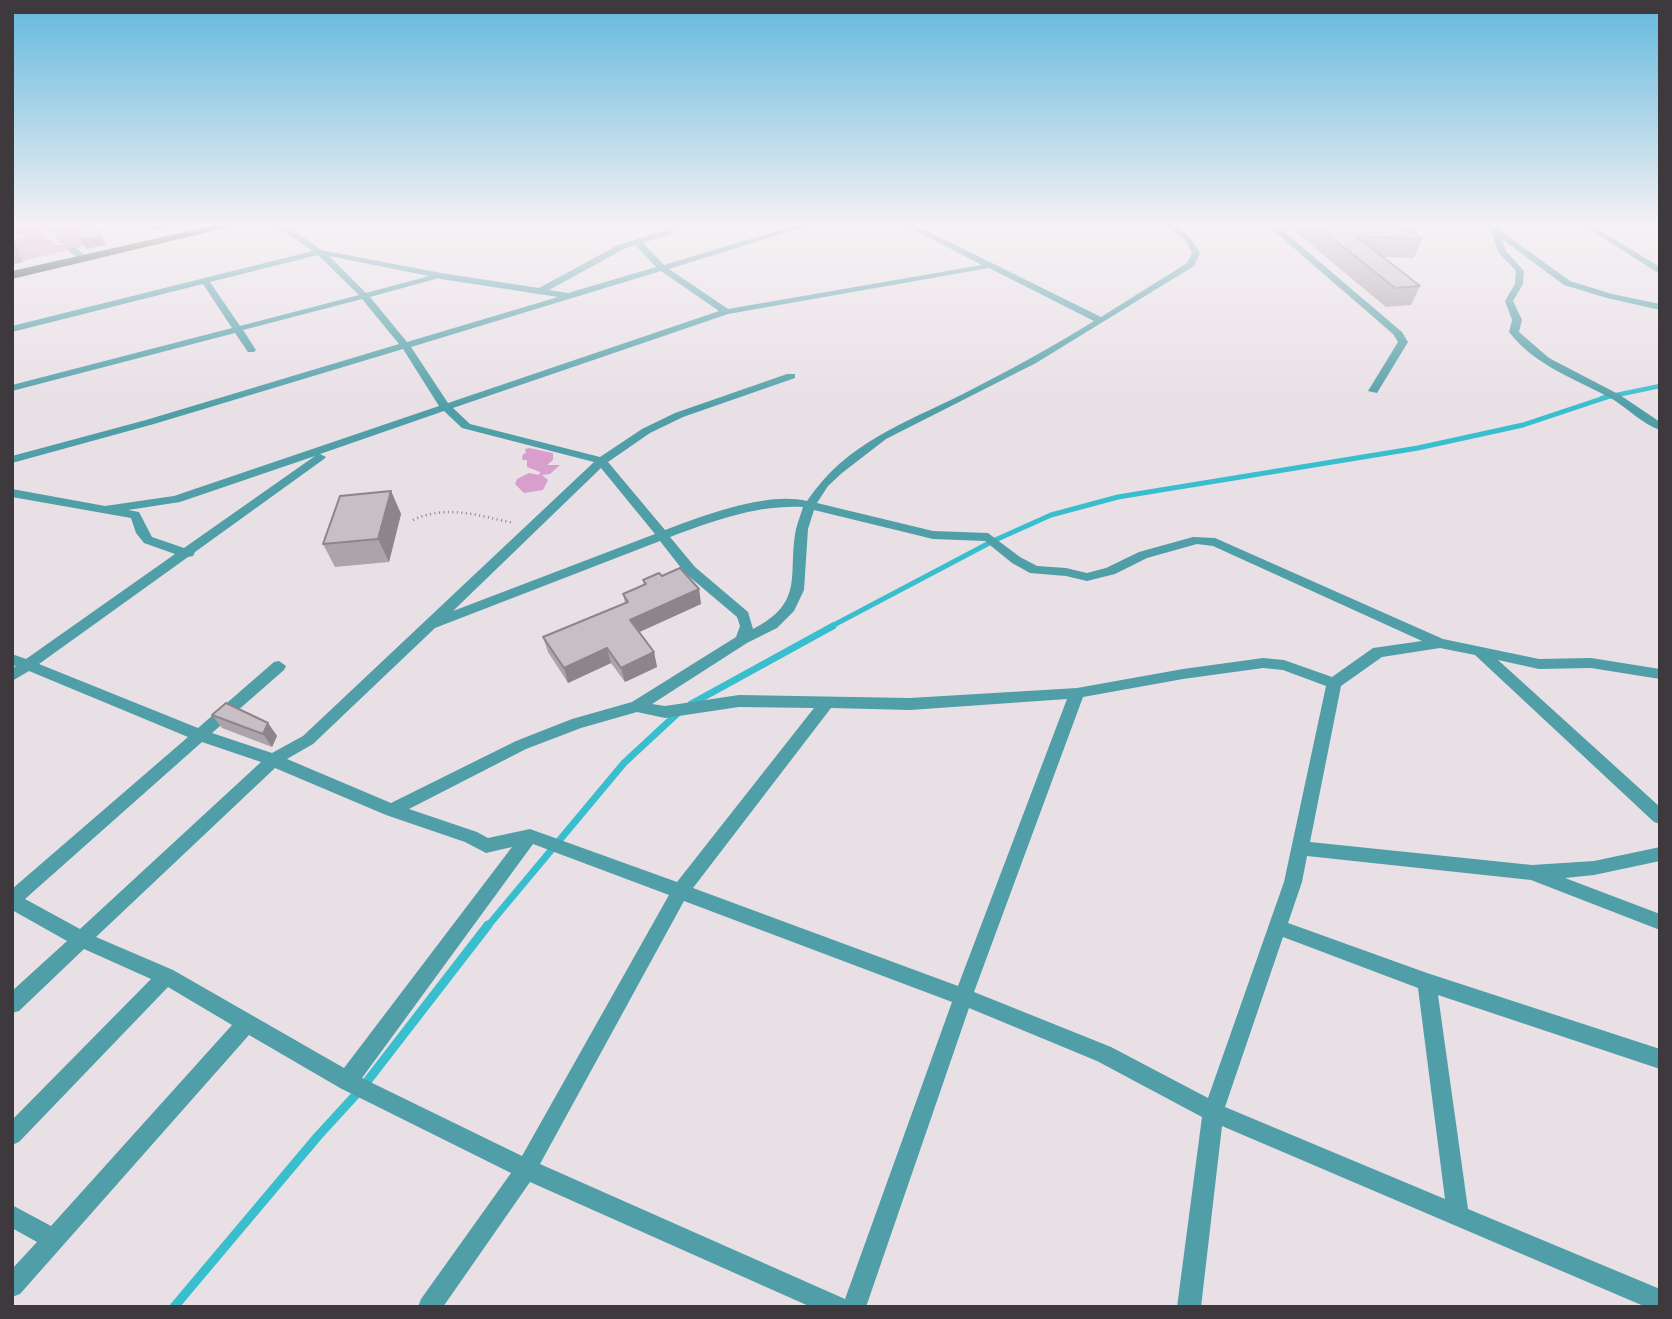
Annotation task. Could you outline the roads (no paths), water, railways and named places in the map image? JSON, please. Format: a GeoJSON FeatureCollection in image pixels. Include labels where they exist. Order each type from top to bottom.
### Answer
{"type":"FeatureCollection","features":[{"type":"Feature","properties":{"kind":"street"},"geometry":{"type":"LineString","coordinates":[[12,329],[195,285]]}},
{"type":"Feature","properties":{"kind":"street"},"geometry":{"type":"LineString","coordinates":[[208,285],[251,350]]}},
{"type":"Feature","properties":{"kind":"street"},"geometry":{"type":"LineString","coordinates":[[352,285],[404,345],[445,408],[466,426],[602,461],[690,570],[743,615],[747,626],[742,640]]}},
{"type":"Feature","properties":{"kind":"street"},"geometry":{"type":"LineString","coordinates":[[12,388],[89,370],[141,353],[405,285]]}},
{"type":"Feature","properties":{"kind":"street"},"geometry":{"type":"LineString","coordinates":[[503,285],[568,295]]}},
{"type":"Feature","properties":{"kind":"street"},"geometry":{"type":"LineString","coordinates":[[542,290],[552,285]]}},
{"type":"Feature","properties":{"kind":"street"},"geometry":{"type":"LineString","coordinates":[[12,460],[150,422],[604,285]]}},
{"type":"Feature","properties":{"kind":"street"},"geometry":{"type":"LineString","coordinates":[[686,285],[726,312]]}},
{"type":"Feature","properties":{"kind":"street"},"geometry":{"type":"LineString","coordinates":[[103,510],[176,499],[726,312],[882,285]]}},
{"type":"Feature","properties":{"kind":"street"},"geometry":{"type":"LineString","coordinates":[[1026,285],[1101,321]]}},
{"type":"Feature","properties":{"kind":"street"},"geometry":{"type":"LineString","coordinates":[[392,810],[521,745],[577,723],[637,706],[713,655],[765,631],[792,608],[799,587],[803,526],[811,504],[824,484],[890,432],[961,398],[1101,321],[1159,285]]}},
{"type":"Feature","properties":{"kind":"street"},"geometry":{"type":"LineString","coordinates":[[1341,285],[1397,332],[1403,342],[1373,391]]}},
{"type":"Feature","properties":{"kind":"street"},"geometry":{"type":"LineString","coordinates":[[1519,285],[1509,301],[1517,320],[1514,332],[1521,342],[1556,366],[1612,395],[1660,427]]}},
{"type":"Feature","properties":{"kind":"street"},"geometry":{"type":"LineString","coordinates":[[1573,285],[1660,307]]}},
{"type":"Feature","properties":{"kind":"street"},"geometry":{"type":"LineString","coordinates":[[12,1004],[273,760],[308,740],[602,461],[646,431],[679,415],[791,376]]}},
{"type":"Feature","properties":{"kind":"street"},"geometry":{"type":"LineString","coordinates":[[12,676],[189,553],[333,447]]}},
{"type":"Feature","properties":{"kind":"street"},"geometry":{"type":"LineString","coordinates":[[16,498],[135,515],[140,520],[143,536],[150,542],[189,553]]}},
{"type":"Feature","properties":{"kind":"street"},"geometry":{"type":"LineString","coordinates":[[428,625],[717,515],[759,505],[811,504],[933,535],[988,537],[1016,560],[1035,570],[1052,570],[1087,577],[1154,552],[1198,540],[1215,542],[1440,643],[1539,664],[1591,663],[1660,674]]}},
{"type":"Feature","properties":{"kind":"street"},"geometry":{"type":"LineString","coordinates":[[1189,1307],[1213,1112],[1302,848],[1334,683],[1378,652],[1440,643]]}},
{"type":"Feature","properties":{"kind":"street"},"geometry":{"type":"LineString","coordinates":[[1478,650],[1660,817]]}},
{"type":"Feature","properties":{"kind":"street"},"geometry":{"type":"LineString","coordinates":[[12,659],[202,736],[273,760],[392,810],[471,837],[486,846],[530,836],[963,997],[1124,1061],[1213,1112],[1660,1301]]}},
{"type":"Feature","properties":{"kind":"street"},"geometry":{"type":"LineString","coordinates":[[637,706],[665,712],[738,701],[910,704],[1077,693],[1263,663],[1284,665],[1334,683]]}},
{"type":"Feature","properties":{"kind":"street"},"geometry":{"type":"LineString","coordinates":[[279,666],[12,900],[83,940],[166,976],[347,1081],[526,1169],[838,1307]]}},
{"type":"Feature","properties":{"kind":"street"},"geometry":{"type":"LineString","coordinates":[[854,1307],[963,997],[1077,693]]}},
{"type":"Feature","properties":{"kind":"street"},"geometry":{"type":"LineString","coordinates":[[429,1307],[526,1169],[681,890],[828,701]]}},
{"type":"Feature","properties":{"kind":"street"},"geometry":{"type":"LineString","coordinates":[[347,1081],[530,836]]}},
{"type":"Feature","properties":{"kind":"street"},"geometry":{"type":"LineString","coordinates":[[1302,848],[1532,873],[1594,868],[1660,854]]}},
{"type":"Feature","properties":{"kind":"street"},"geometry":{"type":"LineString","coordinates":[[1532,873],[1660,922]]}},
{"type":"Feature","properties":{"kind":"street"},"geometry":{"type":"LineString","coordinates":[[1277,927],[1427,982],[1660,1059]]}},
{"type":"Feature","properties":{"kind":"street"},"geometry":{"type":"LineString","coordinates":[[12,1135],[166,976]]}},
{"type":"Feature","properties":{"kind":"street"},"geometry":{"type":"LineString","coordinates":[[1427,982],[1458,1216]]}},
{"type":"Feature","properties":{"kind":"street"},"geometry":{"type":"LineString","coordinates":[[12,1286],[52,1238],[246,1024]]}},
{"type":"Feature","properties":{"kind":"street"},"geometry":{"type":"LineString","coordinates":[[12,1216],[52,1238]]}},
{"type":"Feature","properties":{"kind":"waterway"},"geometry":{"type":"LineString","coordinates":[[1602,398],[1660,386]]}},
{"type":"Feature","properties":{"kind":"waterway"},"geometry":{"type":"LineString","coordinates":[[830,627],[993,541],[1051,515],[1118,497],[1418,448],[1523,425],[1607,397]]}},
{"type":"Feature","properties":{"kind":"waterway"},"geometry":{"type":"LineString","coordinates":[[691,704],[833,626]]}},
{"type":"Feature","properties":{"kind":"waterway"},"geometry":{"type":"LineString","coordinates":[[487,927],[624,763],[679,712]]}},
{"type":"Feature","properties":{"kind":"waterway"},"geometry":{"type":"LineString","coordinates":[[174,1307],[318,1136],[362,1088],[488,925]]}}]}
